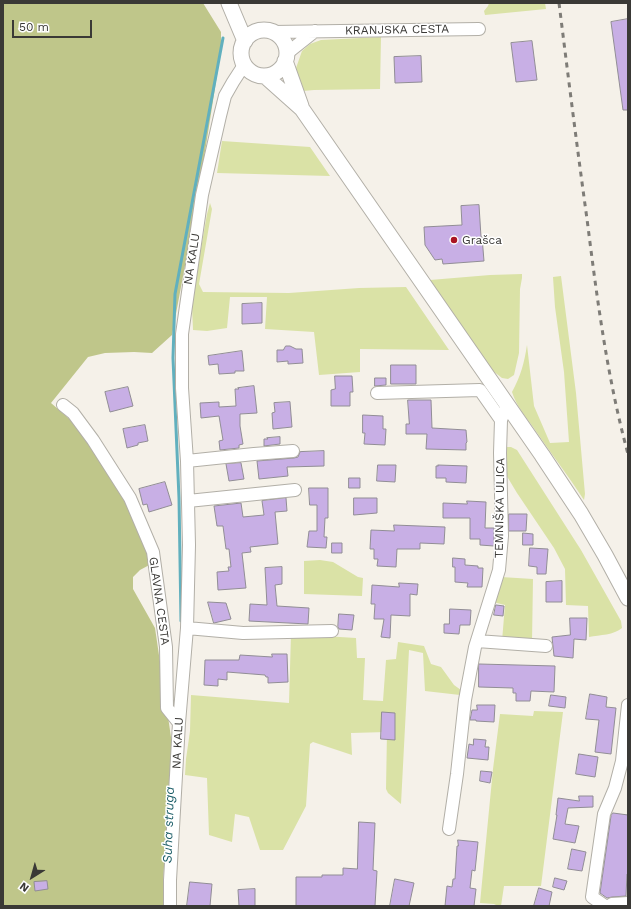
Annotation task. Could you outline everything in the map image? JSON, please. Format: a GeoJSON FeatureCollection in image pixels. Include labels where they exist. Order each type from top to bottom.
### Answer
{"type":"FeatureCollection","features":[{"type":"Feature","properties":{"kind":"main road"},"geometry":{"type":"LineString","coordinates":[[230,3],[266,32],[281,39],[284,44],[286,58],[302,109]]}},
{"type":"Feature","properties":{"kind":"main road"},"geometry":{"type":"LineString","coordinates":[[230,3],[245,41]]}},
{"type":"Feature","properties":{"kind":"main road"},"geometry":{"type":"LineString","coordinates":[[266,32],[251,35],[245,41],[241,53],[244,65],[253,73],[265,76],[277,72],[282,67],[286,58]]}},
{"type":"Feature","properties":{"kind":"main road"},"geometry":{"type":"LineString","coordinates":[[265,76],[302,109],[542,455],[581,514],[628,598]]}},
{"type":"Feature","properties":{"kind":"street","name":"KRANJSKA CESTA"},"geometry":{"type":"LineString","coordinates":[[266,32],[479,29]]}},
{"type":"Feature","properties":{"kind":"street"},"geometry":{"type":"LineString","coordinates":[[286,58],[315,31]]}},
{"type":"Feature","properties":{"kind":"street","name":"NA KALU"},"geometry":{"type":"LineString","coordinates":[[170,906],[170,880],[179,723],[187,628],[189,545],[187,461],[182,388],[182,334],[202,195],[220,116],[225,96],[244,65]]}},
{"type":"Feature","properties":{"kind":"street"},"geometry":{"type":"LineString","coordinates":[[377,393],[480,390],[501,420]]}},
{"type":"Feature","properties":{"kind":"street","name":"GLAVNA CESTA"},"geometry":{"type":"LineString","coordinates":[[63,405],[72,413],[93,440],[130,498],[153,552],[166,647],[167,708],[179,723]]}},
{"type":"Feature","properties":{"kind":"street"},"geometry":{"type":"LineString","coordinates":[[501,420],[507,406]]}},
{"type":"Feature","properties":{"kind":"street","name":"TEMNIŠKA ULICA"},"geometry":{"type":"LineString","coordinates":[[449,828],[465,700],[474,647],[498,570],[502,536],[500,453],[501,420]]}},
{"type":"Feature","properties":{"kind":"street"},"geometry":{"type":"LineString","coordinates":[[187,461],[293,451]]}},
{"type":"Feature","properties":{"kind":"street"},"geometry":{"type":"LineString","coordinates":[[188,501],[295,490]]}},
{"type":"Feature","properties":{"kind":"street"},"geometry":{"type":"LineString","coordinates":[[187,628],[243,633],[332,631]]}},
{"type":"Feature","properties":{"kind":"street"},"geometry":{"type":"LineString","coordinates":[[477,640],[546,646]]}},
{"type":"Feature","properties":{"kind":"street"},"geometry":{"type":"LineString","coordinates":[[605,906],[592,897],[604,814],[615,788],[622,761],[628,705]]}},
{"type":"Feature","properties":{"kind":"street"},"geometry":{"type":"LineString","coordinates":[[609,906],[612,904],[628,903]]}},
{"type":"Feature","properties":{"kind":"green space"},"geometry":{"type":"Polygon","coordinates":[[[3,3],[203,3],[221,32],[221,50],[198,196],[172,335],[152,353],[105,353],[88,357],[51,403],[74,423],[105,459],[153,563],[140,570],[133,577],[133,589],[155,628],[172,744],[163,882],[164,906],[3,906],[3,3]]]}},
{"type":"Feature","properties":{"kind":"green space"},"geometry":{"type":"Polygon","coordinates":[[[489,3],[545,3],[546,9],[485,15],[484,11],[489,3]]]}},
{"type":"Feature","properties":{"kind":"green space"},"geometry":{"type":"Polygon","coordinates":[[[381,37],[380,89],[303,91],[296,76],[296,68],[302,51],[310,44],[321,40],[381,37]]]}},
{"type":"Feature","properties":{"kind":"green space"},"geometry":{"type":"Polygon","coordinates":[[[222,141],[310,147],[330,176],[217,173],[222,141]]]}},
{"type":"Feature","properties":{"kind":"green space"},"geometry":{"type":"Polygon","coordinates":[[[210,203],[212,209],[199,284],[203,292],[289,293],[359,288],[406,287],[449,350],[360,349],[360,372],[319,375],[314,332],[265,329],[267,297],[230,297],[227,328],[207,331],[193,330],[192,307],[196,277],[210,203]]]}},
{"type":"Feature","properties":{"kind":"green space"},"geometry":{"type":"Polygon","coordinates":[[[522,274],[520,289],[519,353],[514,375],[508,379],[502,378],[493,371],[430,280],[522,274]]]}},
{"type":"Feature","properties":{"kind":"green space"},"geometry":{"type":"Polygon","coordinates":[[[561,276],[576,393],[585,494],[584,500],[521,410],[512,392],[522,369],[527,345],[534,406],[550,443],[569,442],[564,372],[555,307],[553,277],[561,276]]]}},
{"type":"Feature","properties":{"kind":"green space"},"geometry":{"type":"Polygon","coordinates":[[[507,447],[517,450],[581,550],[621,621],[622,628],[619,630],[589,637],[588,606],[566,605],[565,569],[554,548],[505,473],[504,450],[507,447]]]}},
{"type":"Feature","properties":{"kind":"green space"},"geometry":{"type":"Polygon","coordinates":[[[320,560],[333,562],[358,577],[363,578],[362,596],[304,594],[304,561],[320,560]]]}},
{"type":"Feature","properties":{"kind":"green space"},"geometry":{"type":"Polygon","coordinates":[[[501,577],[533,579],[532,642],[502,641],[505,605],[493,602],[501,577]]]}},
{"type":"Feature","properties":{"kind":"green space"},"geometry":{"type":"Polygon","coordinates":[[[291,634],[356,638],[357,658],[365,658],[363,700],[383,701],[386,660],[396,659],[398,642],[424,646],[431,664],[441,667],[454,685],[461,690],[460,695],[425,691],[423,653],[409,650],[401,804],[388,793],[386,789],[387,732],[351,733],[352,755],[313,742],[310,744],[306,806],[283,850],[260,850],[249,817],[235,814],[232,842],[209,835],[207,778],[185,775],[190,731],[191,695],[289,703],[291,634]]]}},
{"type":"Feature","properties":{"kind":"green space"},"geometry":{"type":"Polygon","coordinates":[[[534,711],[563,712],[541,886],[504,886],[501,906],[480,903],[500,714],[533,716],[534,711]]]}},
{"type":"Feature","properties":{"kind":"building"},"geometry":{"type":"Polygon","coordinates":[[[628,19],[628,110],[623,110],[611,22],[628,19]]]}},
{"type":"Feature","properties":{"kind":"building"},"geometry":{"type":"Polygon","coordinates":[[[532,41],[537,80],[516,82],[511,43],[532,41]]]}},
{"type":"Feature","properties":{"kind":"building"},"geometry":{"type":"Polygon","coordinates":[[[421,56],[422,82],[395,83],[394,57],[421,56]]]}},
{"type":"Feature","properties":{"kind":"building","name":"Grašca"},"geometry":{"type":"Polygon","coordinates":[[[479,205],[484,261],[443,264],[442,259],[435,260],[425,245],[424,227],[462,225],[461,206],[479,205]]]}},
{"type":"Feature","properties":{"kind":"building"},"geometry":{"type":"Polygon","coordinates":[[[262,303],[262,323],[242,324],[242,304],[262,303]]]}},
{"type":"Feature","properties":{"kind":"building"},"geometry":{"type":"Polygon","coordinates":[[[286,346],[302,349],[303,363],[288,364],[288,361],[277,362],[277,350],[283,350],[286,346]]]}},
{"type":"Feature","properties":{"kind":"building"},"geometry":{"type":"Polygon","coordinates":[[[242,351],[244,371],[219,374],[218,364],[209,365],[208,356],[242,351]]]}},
{"type":"Feature","properties":{"kind":"building"},"geometry":{"type":"Polygon","coordinates":[[[391,365],[416,365],[416,384],[391,384],[391,365]]]}},
{"type":"Feature","properties":{"kind":"building"},"geometry":{"type":"Polygon","coordinates":[[[335,376],[352,376],[353,392],[350,392],[350,406],[331,406],[331,390],[335,389],[335,376]]]}},
{"type":"Feature","properties":{"kind":"building"},"geometry":{"type":"Polygon","coordinates":[[[375,378],[386,378],[386,385],[375,386],[375,378]]]}},
{"type":"Feature","properties":{"kind":"building"},"geometry":{"type":"Polygon","coordinates":[[[254,386],[257,413],[240,414],[243,444],[239,445],[239,448],[220,450],[219,441],[223,440],[219,416],[201,418],[200,403],[219,402],[219,407],[236,406],[235,389],[254,386]]]}},
{"type":"Feature","properties":{"kind":"building"},"geometry":{"type":"Polygon","coordinates":[[[128,387],[133,406],[110,412],[105,392],[128,387]]]}},
{"type":"Feature","properties":{"kind":"building"},"geometry":{"type":"Polygon","coordinates":[[[408,400],[431,400],[432,428],[466,430],[466,450],[426,449],[427,434],[406,434],[406,424],[409,424],[408,400]]]}},
{"type":"Feature","properties":{"kind":"building"},"geometry":{"type":"Polygon","coordinates":[[[290,402],[292,427],[273,429],[272,413],[275,412],[274,403],[290,402]]]}},
{"type":"Feature","properties":{"kind":"building"},"geometry":{"type":"Polygon","coordinates":[[[363,415],[383,416],[383,429],[386,429],[385,445],[364,444],[365,433],[363,433],[363,415]]]}},
{"type":"Feature","properties":{"kind":"building"},"geometry":{"type":"Polygon","coordinates":[[[145,425],[148,441],[138,443],[138,445],[127,448],[123,429],[145,425]]]}},
{"type":"Feature","properties":{"kind":"building"},"geometry":{"type":"Polygon","coordinates":[[[280,437],[280,444],[264,446],[264,439],[280,437]]]}},
{"type":"Feature","properties":{"kind":"building"},"geometry":{"type":"Polygon","coordinates":[[[324,451],[324,466],[287,467],[288,476],[259,479],[257,461],[294,458],[298,457],[300,452],[324,451]]]}},
{"type":"Feature","properties":{"kind":"building"},"geometry":{"type":"Polygon","coordinates":[[[241,463],[244,479],[229,481],[226,464],[241,463]]]}},
{"type":"Feature","properties":{"kind":"building"},"geometry":{"type":"Polygon","coordinates":[[[378,465],[396,465],[395,482],[377,481],[378,465]]]}},
{"type":"Feature","properties":{"kind":"building"},"geometry":{"type":"Polygon","coordinates":[[[436,466],[467,466],[466,483],[446,482],[446,478],[436,478],[436,466]]]}},
{"type":"Feature","properties":{"kind":"building"},"geometry":{"type":"Polygon","coordinates":[[[349,478],[360,478],[360,488],[349,488],[349,478]]]}},
{"type":"Feature","properties":{"kind":"building"},"geometry":{"type":"Polygon","coordinates":[[[165,482],[172,505],[149,512],[147,504],[143,505],[139,489],[165,482]]]}},
{"type":"Feature","properties":{"kind":"building"},"geometry":{"type":"Polygon","coordinates":[[[309,488],[328,488],[328,518],[325,518],[324,537],[327,537],[326,548],[307,547],[309,531],[317,531],[317,505],[310,505],[309,488]]]}},
{"type":"Feature","properties":{"kind":"building"},"geometry":{"type":"Polygon","coordinates":[[[286,498],[287,511],[275,512],[278,544],[250,547],[251,552],[242,553],[246,588],[218,590],[217,572],[229,571],[228,567],[231,567],[229,549],[226,549],[223,526],[217,526],[214,506],[241,503],[243,517],[264,515],[262,501],[286,498]]]}},
{"type":"Feature","properties":{"kind":"building"},"geometry":{"type":"Polygon","coordinates":[[[354,498],[377,498],[377,513],[354,515],[354,498]]]}},
{"type":"Feature","properties":{"kind":"building"},"geometry":{"type":"Polygon","coordinates":[[[467,501],[486,502],[485,528],[494,528],[494,546],[480,545],[480,539],[470,539],[470,518],[443,518],[443,503],[467,504],[467,501]]]}},
{"type":"Feature","properties":{"kind":"building"},"geometry":{"type":"Polygon","coordinates":[[[509,514],[527,514],[526,531],[509,531],[509,514]]]}},
{"type":"Feature","properties":{"kind":"building"},"geometry":{"type":"Polygon","coordinates":[[[394,525],[445,527],[444,544],[420,543],[420,549],[397,549],[396,567],[377,566],[378,559],[374,559],[374,549],[370,549],[371,530],[394,531],[394,525]]]}},
{"type":"Feature","properties":{"kind":"building"},"geometry":{"type":"Polygon","coordinates":[[[523,533],[533,534],[533,545],[523,545],[523,533]]]}},
{"type":"Feature","properties":{"kind":"building"},"geometry":{"type":"Polygon","coordinates":[[[332,543],[342,543],[342,553],[332,553],[332,543]]]}},
{"type":"Feature","properties":{"kind":"building"},"geometry":{"type":"Polygon","coordinates":[[[530,548],[548,549],[546,574],[537,574],[537,567],[529,566],[530,548]]]}},
{"type":"Feature","properties":{"kind":"building"},"geometry":{"type":"Polygon","coordinates":[[[453,558],[465,559],[465,565],[483,568],[482,587],[467,587],[468,583],[455,582],[455,567],[453,567],[453,558]]]}},
{"type":"Feature","properties":{"kind":"building"},"geometry":{"type":"Polygon","coordinates":[[[282,567],[282,584],[275,585],[277,606],[309,608],[308,624],[249,621],[250,604],[267,605],[265,568],[282,567]]]}},
{"type":"Feature","properties":{"kind":"building"},"geometry":{"type":"Polygon","coordinates":[[[562,581],[562,602],[546,602],[546,582],[562,581]]]}},
{"type":"Feature","properties":{"kind":"building"},"geometry":{"type":"Polygon","coordinates":[[[399,583],[418,584],[417,595],[410,594],[410,616],[391,615],[390,638],[381,637],[384,619],[374,619],[375,604],[371,604],[372,585],[399,587],[399,583]]]}},
{"type":"Feature","properties":{"kind":"building"},"geometry":{"type":"Polygon","coordinates":[[[208,602],[226,603],[231,619],[214,623],[208,602]]]}},
{"type":"Feature","properties":{"kind":"building"},"geometry":{"type":"Polygon","coordinates":[[[496,605],[504,606],[503,616],[494,615],[496,605]]]}},
{"type":"Feature","properties":{"kind":"building"},"geometry":{"type":"Polygon","coordinates":[[[450,609],[471,610],[470,625],[460,625],[459,634],[444,633],[444,624],[449,624],[450,609]]]}},
{"type":"Feature","properties":{"kind":"building"},"geometry":{"type":"Polygon","coordinates":[[[339,614],[354,615],[352,630],[339,629],[339,614]]]}},
{"type":"Feature","properties":{"kind":"building"},"geometry":{"type":"Polygon","coordinates":[[[570,618],[587,618],[586,640],[574,639],[573,658],[554,656],[552,637],[570,635],[570,618]]]}},
{"type":"Feature","properties":{"kind":"building"},"geometry":{"type":"Polygon","coordinates":[[[272,654],[287,654],[288,682],[268,683],[268,677],[265,675],[227,672],[227,680],[218,679],[218,686],[204,685],[205,660],[239,660],[240,655],[272,657],[272,654]]]}},
{"type":"Feature","properties":{"kind":"building"},"geometry":{"type":"Polygon","coordinates":[[[479,664],[555,666],[554,692],[531,691],[530,701],[516,701],[516,693],[513,693],[513,688],[479,687],[479,664]]]}},
{"type":"Feature","properties":{"kind":"building"},"geometry":{"type":"Polygon","coordinates":[[[590,694],[607,697],[606,707],[616,708],[611,754],[595,752],[599,720],[586,719],[590,694]]]}},
{"type":"Feature","properties":{"kind":"building"},"geometry":{"type":"Polygon","coordinates":[[[551,695],[566,697],[565,708],[549,706],[551,695]]]}},
{"type":"Feature","properties":{"kind":"building"},"geometry":{"type":"Polygon","coordinates":[[[477,705],[495,705],[494,722],[470,720],[472,710],[477,710],[477,705]]]}},
{"type":"Feature","properties":{"kind":"building"},"geometry":{"type":"Polygon","coordinates":[[[382,712],[395,713],[395,740],[381,739],[382,712]]]}},
{"type":"Feature","properties":{"kind":"building"},"geometry":{"type":"Polygon","coordinates":[[[474,739],[486,740],[485,747],[489,747],[488,760],[467,758],[469,744],[473,745],[474,739]]]}},
{"type":"Feature","properties":{"kind":"building"},"geometry":{"type":"Polygon","coordinates":[[[579,754],[598,757],[595,777],[576,774],[579,754]]]}},
{"type":"Feature","properties":{"kind":"building"},"geometry":{"type":"Polygon","coordinates":[[[481,771],[492,772],[490,783],[480,781],[481,771]]]}},
{"type":"Feature","properties":{"kind":"building"},"geometry":{"type":"Polygon","coordinates":[[[579,796],[593,796],[593,807],[568,808],[565,824],[579,826],[575,843],[553,839],[558,798],[579,801],[579,796]]]}},
{"type":"Feature","properties":{"kind":"building"},"geometry":{"type":"Polygon","coordinates":[[[613,813],[628,815],[628,874],[626,896],[607,898],[600,893],[611,816],[613,813]]]}},
{"type":"Feature","properties":{"kind":"building"},"geometry":{"type":"Polygon","coordinates":[[[359,822],[375,823],[373,870],[377,871],[375,906],[296,906],[296,877],[343,875],[343,868],[357,869],[359,822]]]}},
{"type":"Feature","properties":{"kind":"building"},"geometry":{"type":"Polygon","coordinates":[[[458,840],[478,842],[475,871],[472,870],[470,888],[476,889],[474,906],[445,906],[447,886],[452,887],[453,879],[455,879],[458,840]]]}},
{"type":"Feature","properties":{"kind":"building"},"geometry":{"type":"Polygon","coordinates":[[[572,849],[586,852],[582,871],[568,869],[572,849]]]}},
{"type":"Feature","properties":{"kind":"building"},"geometry":{"type":"Polygon","coordinates":[[[555,878],[567,881],[564,890],[553,887],[555,878]]]}},
{"type":"Feature","properties":{"kind":"building"},"geometry":{"type":"Polygon","coordinates":[[[395,879],[414,883],[409,906],[390,906],[395,879]]]}},
{"type":"Feature","properties":{"kind":"building"},"geometry":{"type":"Polygon","coordinates":[[[47,881],[48,889],[35,891],[34,882],[47,881]]]}},
{"type":"Feature","properties":{"kind":"building"},"geometry":{"type":"Polygon","coordinates":[[[190,882],[212,884],[210,906],[187,906],[190,882]]]}},
{"type":"Feature","properties":{"kind":"building"},"geometry":{"type":"Polygon","coordinates":[[[539,888],[552,892],[549,906],[534,906],[539,888]]]}},
{"type":"Feature","properties":{"kind":"building"},"geometry":{"type":"Polygon","coordinates":[[[255,889],[255,906],[239,906],[238,890],[255,889]]]}},
{"type":"Feature","properties":{"kind":"waterway"},"geometry":{"type":"LineString","coordinates":[[181,621],[179,498],[173,358],[175,294],[223,38]]}},
{"type":"Feature","properties":{"kind":"railway"},"geometry":{"type":"LineString","coordinates":[[559,3],[608,367],[628,454]]}},
{"type":"Feature","properties":{"kind":"place","name":"Grašca"},"geometry":{"type":"Point","coordinates":[454,240]}},
{"type":"Feature","properties":{"kind":"water label","name":"Suha struga"},"geometry":{"type":"Point","coordinates":[169,825]}}]}
